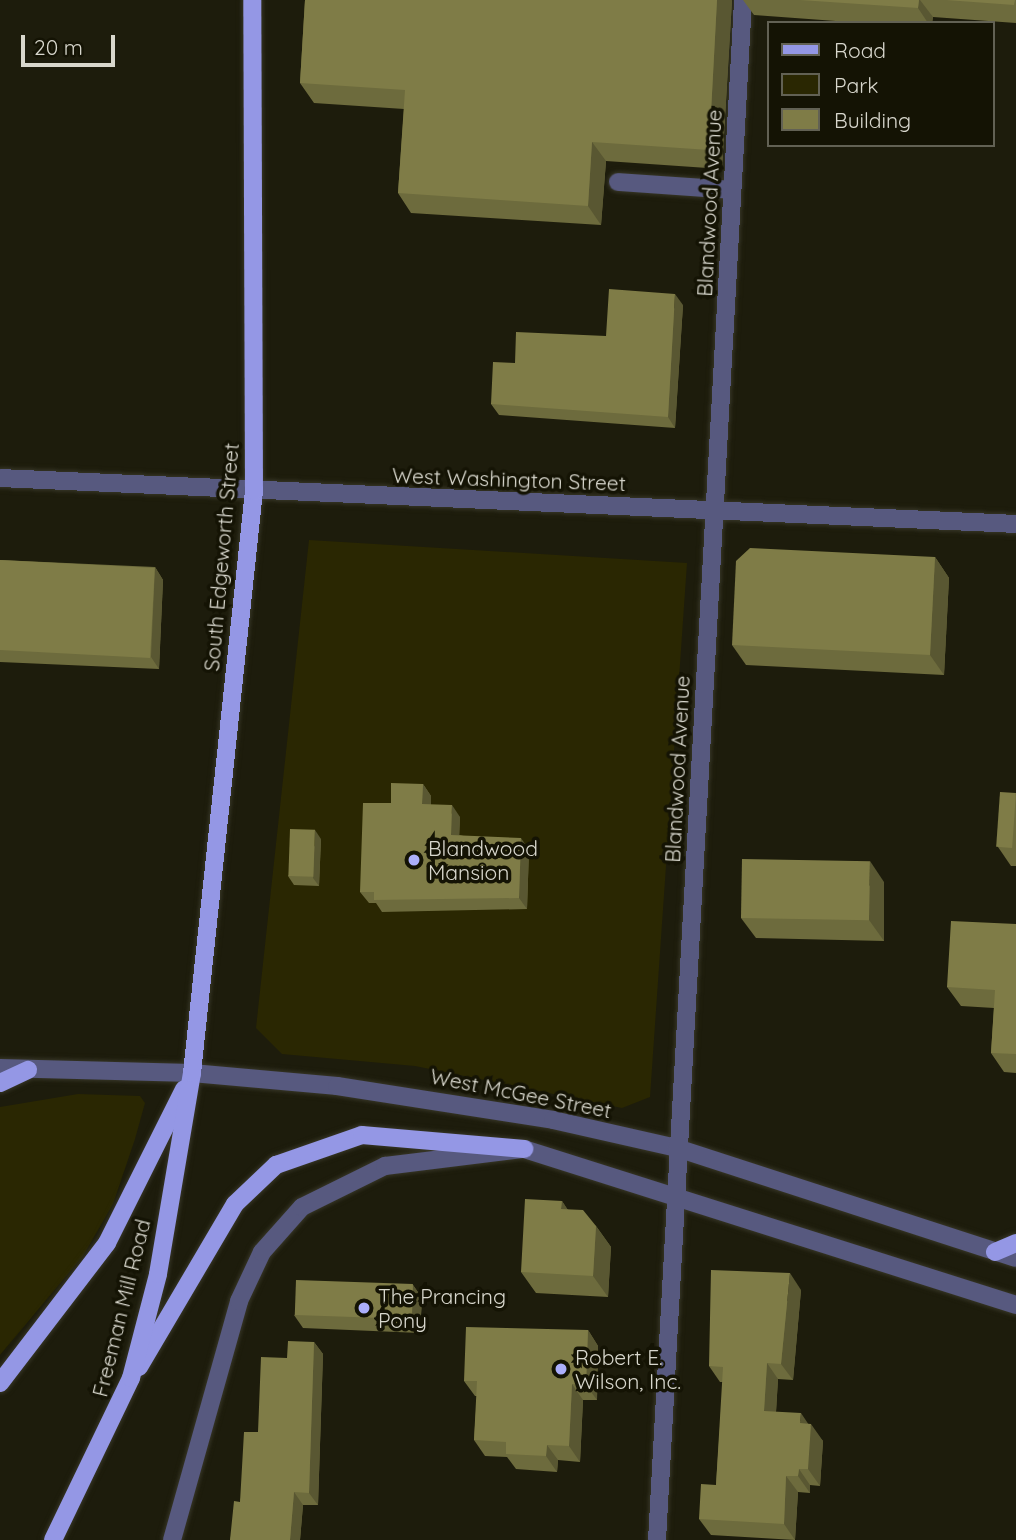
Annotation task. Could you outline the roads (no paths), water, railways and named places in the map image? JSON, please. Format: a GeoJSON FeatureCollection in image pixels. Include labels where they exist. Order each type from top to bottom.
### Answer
{"type":"FeatureCollection","features":[{"type":"Feature","properties":{"kind":"main road","name":"South Edgeworth Street"},"geometry":{"type":"LineString","coordinates":[[192,1073],[254,491],[252,0]]}},
{"type":"Feature","properties":{"kind":"main road"},"geometry":{"type":"LineString","coordinates":[[0,1083],[28,1070]]}},
{"type":"Feature","properties":{"kind":"main road","name":"Freeman Mill Road"},"geometry":{"type":"LineString","coordinates":[[53,1540],[131,1378],[158,1274],[192,1073]]}},
{"type":"Feature","properties":{"kind":"main road"},"geometry":{"type":"LineString","coordinates":[[0,1382],[107,1242],[192,1073]]}},
{"type":"Feature","properties":{"kind":"main road"},"geometry":{"type":"LineString","coordinates":[[131,1378],[188,1293],[235,1204],[276,1165],[362,1135],[524,1149]]}},
{"type":"Feature","properties":{"kind":"main road"},"geometry":{"type":"LineString","coordinates":[[995,1252],[1016,1244]]}},
{"type":"Feature","properties":{"kind":"street","name":"Blandwood Avenue"},"geometry":{"type":"LineString","coordinates":[[657,1540],[743,0]]}},
{"type":"Feature","properties":{"kind":"street"},"geometry":{"type":"LineString","coordinates":[[618,182],[733,190]]}},
{"type":"Feature","properties":{"kind":"street","name":"West Washington Street"},"geometry":{"type":"LineString","coordinates":[[0,478],[1016,524]]}},
{"type":"Feature","properties":{"kind":"street","name":"West McGee Street"},"geometry":{"type":"LineString","coordinates":[[0,1068],[192,1073],[418,1096],[677,1148],[1016,1258]]}},
{"type":"Feature","properties":{"kind":"street"},"geometry":{"type":"LineString","coordinates":[[172,1540],[239,1301],[262,1252],[286,1225],[348,1180],[386,1166],[524,1149],[675,1200],[1016,1305]]}},
{"type":"Feature","properties":{"kind":"place","name":"Blandwood Mansion"},"geometry":{"type":"Point","coordinates":[414,860]}},
{"type":"Feature","properties":{"kind":"place","name":"The Prancing Pony"},"geometry":{"type":"Point","coordinates":[364,1308]}},
{"type":"Feature","properties":{"kind":"place","name":"Robert E. Wilson, Inc."},"geometry":{"type":"Point","coordinates":[561,1369]}}]}
